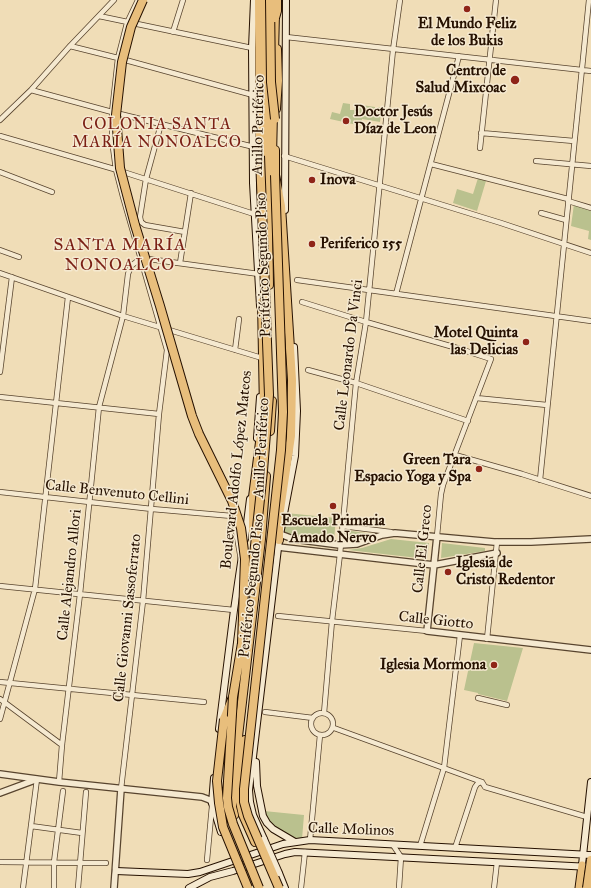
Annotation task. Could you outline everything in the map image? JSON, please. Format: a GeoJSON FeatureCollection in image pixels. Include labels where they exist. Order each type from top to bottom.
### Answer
{"type":"FeatureCollection","features":[{"type":"Feature","properties":{"kind":"highway"},"geometry":{"type":"LineString","coordinates":[[144,0],[131,26],[122,62],[116,116],[120,168],[135,225],[198,434],[232,501],[241,528],[245,559],[242,644]]}},
{"type":"Feature","properties":{"kind":"highway","name":"Periférico Segundo Piso"},"geometry":{"type":"LineString","coordinates":[[259,0],[260,156],[269,395],[263,471],[252,574],[233,697],[228,807],[233,824],[260,885]]}},
{"type":"Feature","properties":{"kind":"highway","name":"Anillo Periférico"},"geometry":{"type":"LineString","coordinates":[[260,885],[236,824],[232,807],[232,788],[261,539],[272,411],[267,214],[265,0]]}},
{"type":"Feature","properties":{"kind":"highway"},"geometry":{"type":"LineString","coordinates":[[275,0],[274,17],[276,40]]}},
{"type":"Feature","properties":{"kind":"highway"},"geometry":{"type":"LineString","coordinates":[[275,0],[276,40]]}},
{"type":"Feature","properties":{"kind":"highway"},"geometry":{"type":"LineString","coordinates":[[275,0],[271,82],[275,119]]}},
{"type":"Feature","properties":{"kind":"highway","name":"Anillo Periférico"},"geometry":{"type":"LineString","coordinates":[[275,0],[272,162],[280,410],[277,541],[239,789],[243,815],[275,888]]}},
{"type":"Feature","properties":{"kind":"highway","name":"Periférico Segundo Piso"},"geometry":{"type":"LineString","coordinates":[[276,40],[278,81],[275,119],[275,175],[283,412],[280,458],[244,789],[244,802],[248,816],[279,888]]}},
{"type":"Feature","properties":{"kind":"highway"},"geometry":{"type":"LineString","coordinates":[[275,175],[281,206],[292,380],[291,436],[277,541]]}},
{"type":"Feature","properties":{"kind":"highway"},"geometry":{"type":"LineString","coordinates":[[252,574],[253,497],[264,410],[260,240],[267,214]]}},
{"type":"Feature","properties":{"kind":"highway"},"geometry":{"type":"LineString","coordinates":[[233,697],[224,719],[217,781],[223,827],[245,886]]}},
{"type":"Feature","properties":{"kind":"highway"},"geometry":{"type":"LineString","coordinates":[[587,888],[591,860]]}},
{"type":"Feature","properties":{"kind":"main road","name":"Boulevard Adolfo López Mateos"},"geometry":{"type":"LineString","coordinates":[[245,886],[219,827],[212,802],[221,704],[248,519],[260,411],[262,358],[254,214],[252,48],[254,0]]}},
{"type":"Feature","properties":{"kind":"main road"},"geometry":{"type":"LineString","coordinates":[[285,888],[253,814],[249,790],[277,541],[295,456],[297,435],[296,374],[284,198],[286,0]]}},
{"type":"Feature","properties":{"kind":"main road"},"geometry":{"type":"LineString","coordinates":[[256,735],[257,786],[263,816],[273,829],[295,842]]}},
{"type":"Feature","properties":{"kind":"main road"},"geometry":{"type":"LineString","coordinates":[[579,888],[584,855],[591,782]]}},
{"type":"Feature","properties":{"kind":"main road","name":"Calle Molinos"},"geometry":{"type":"LineString","coordinates":[[116,871],[188,874],[200,872],[283,844],[310,840],[591,855]]}},
{"type":"Feature","properties":{"kind":"main road","name":"Calle Molinos"},"geometry":{"type":"LineString","coordinates":[[189,888],[204,879],[285,854],[306,852],[582,865],[591,867]]}},
{"type":"Feature","properties":{"kind":"main road"},"geometry":{"type":"LineString","coordinates":[[582,865],[591,871]]}},
{"type":"Feature","properties":{"kind":"main road"},"geometry":{"type":"LineString","coordinates":[[203,888],[204,879]]}},
{"type":"Feature","properties":{"kind":"street"},"geometry":{"type":"LineString","coordinates":[[0,120],[31,90],[114,0]]}},
{"type":"Feature","properties":{"kind":"street"},"geometry":{"type":"LineString","coordinates":[[138,0],[128,23],[118,58],[112,112],[112,140],[116,170],[161,328]]}},
{"type":"Feature","properties":{"kind":"street"},"geometry":{"type":"LineString","coordinates":[[173,32],[183,0]]}},
{"type":"Feature","properties":{"kind":"street","name":"Calle Leonardo Da Vinci"},"geometry":{"type":"LineString","coordinates":[[324,713],[356,383],[366,322],[393,50],[400,0]]}},
{"type":"Feature","properties":{"kind":"street"},"geometry":{"type":"LineString","coordinates":[[480,148],[496,0]]}},
{"type":"Feature","properties":{"kind":"street"},"geometry":{"type":"LineString","coordinates":[[540,480],[589,0]]}},
{"type":"Feature","properties":{"kind":"street"},"geometry":{"type":"LineString","coordinates":[[99,16],[252,48]]}},
{"type":"Feature","properties":{"kind":"street"},"geometry":{"type":"LineString","coordinates":[[286,37],[591,71]]}},
{"type":"Feature","properties":{"kind":"street"},"geometry":{"type":"LineString","coordinates":[[70,46],[253,95]]}},
{"type":"Feature","properties":{"kind":"street"},"geometry":{"type":"LineString","coordinates":[[396,294],[459,56]]}},
{"type":"Feature","properties":{"kind":"street"},"geometry":{"type":"LineString","coordinates":[[31,90],[112,112],[254,147]]}},
{"type":"Feature","properties":{"kind":"street"},"geometry":{"type":"LineString","coordinates":[[161,124],[146,179],[140,217],[141,222],[145,225],[185,232]]}},
{"type":"Feature","properties":{"kind":"street"},"geometry":{"type":"LineString","coordinates":[[482,132],[574,141]]}},
{"type":"Feature","properties":{"kind":"street"},"geometry":{"type":"LineString","coordinates":[[0,136],[146,179],[254,214]]}},
{"type":"Feature","properties":{"kind":"street"},"geometry":{"type":"LineString","coordinates":[[284,156],[380,184],[591,253]]}},
{"type":"Feature","properties":{"kind":"street"},"geometry":{"type":"LineString","coordinates":[[536,160],[591,166]]}},
{"type":"Feature","properties":{"kind":"street"},"geometry":{"type":"LineString","coordinates":[[431,164],[568,200],[591,208]]}},
{"type":"Feature","properties":{"kind":"street"},"geometry":{"type":"LineString","coordinates":[[0,172],[52,192]]}},
{"type":"Feature","properties":{"kind":"street"},"geometry":{"type":"LineString","coordinates":[[180,263],[191,193]]}},
{"type":"Feature","properties":{"kind":"street"},"geometry":{"type":"LineString","coordinates":[[541,213],[566,220]]}},
{"type":"Feature","properties":{"kind":"street"},"geometry":{"type":"LineString","coordinates":[[0,250],[19,257]]}},
{"type":"Feature","properties":{"kind":"street"},"geometry":{"type":"LineString","coordinates":[[140,258],[258,274]]}},
{"type":"Feature","properties":{"kind":"street","name":"Calle Alejandro Allori"},"geometry":{"type":"LineString","coordinates":[[59,782],[99,407],[123,316],[128,274],[131,266],[140,258]]}},
{"type":"Feature","properties":{"kind":"street"},"geometry":{"type":"LineString","coordinates":[[0,274],[123,316],[262,358]]}},
{"type":"Feature","properties":{"kind":"street"},"geometry":{"type":"LineString","coordinates":[[0,372],[12,277]]}},
{"type":"Feature","properties":{"kind":"street"},"geometry":{"type":"LineString","coordinates":[[297,280],[591,321]]}},
{"type":"Feature","properties":{"kind":"street"},"geometry":{"type":"LineString","coordinates":[[0,719],[2,701],[11,683],[35,589],[68,298]]}},
{"type":"Feature","properties":{"kind":"street"},"geometry":{"type":"LineString","coordinates":[[302,302],[366,322]]}},
{"type":"Feature","properties":{"kind":"street"},"geometry":{"type":"LineString","coordinates":[[235,350],[239,319]]}},
{"type":"Feature","properties":{"kind":"street","name":"Calle El Greco"},"geometry":{"type":"LineString","coordinates":[[366,322],[491,359],[441,494],[427,632]]}},
{"type":"Feature","properties":{"kind":"street","name":"Calle Giovanni Sassoferrato"},"geometry":{"type":"LineString","coordinates":[[114,888],[122,789],[143,601],[159,414],[167,350],[161,328]]}},
{"type":"Feature","properties":{"kind":"street"},"geometry":{"type":"LineString","coordinates":[[308,370],[356,383],[468,421]]}},
{"type":"Feature","properties":{"kind":"street"},"geometry":{"type":"LineString","coordinates":[[0,397],[159,414]]}},
{"type":"Feature","properties":{"kind":"street"},"geometry":{"type":"LineString","coordinates":[[476,398],[547,405]]}},
{"type":"Feature","properties":{"kind":"street"},"geometry":{"type":"LineString","coordinates":[[455,455],[591,496]]}},
{"type":"Feature","properties":{"kind":"street","name":"Calle Benvenuto Cellini"},"geometry":{"type":"LineString","coordinates":[[0,492],[152,509],[233,514],[241,562]]}},
{"type":"Feature","properties":{"kind":"street"},"geometry":{"type":"LineString","coordinates":[[342,526],[497,542],[591,539]]}},
{"type":"Feature","properties":{"kind":"street"},"geometry":{"type":"LineString","coordinates":[[277,541],[293,539],[340,544],[357,544],[382,534],[395,532]]}},
{"type":"Feature","properties":{"kind":"street"},"geometry":{"type":"LineString","coordinates":[[277,541],[340,554],[434,564],[496,553]]}},
{"type":"Feature","properties":{"kind":"street"},"geometry":{"type":"LineString","coordinates":[[487,638],[497,542]]}},
{"type":"Feature","properties":{"kind":"street"},"geometry":{"type":"LineString","coordinates":[[0,586],[234,610]]}},
{"type":"Feature","properties":{"kind":"street","name":"Calle Giotto"},"geometry":{"type":"LineString","coordinates":[[278,616],[591,650]]}},
{"type":"Feature","properties":{"kind":"street"},"geometry":{"type":"LineString","coordinates":[[420,846],[444,768],[460,635]]}},
{"type":"Feature","properties":{"kind":"street"},"geometry":{"type":"LineString","coordinates":[[0,682],[204,702]]}},
{"type":"Feature","properties":{"kind":"street"},"geometry":{"type":"LineString","coordinates":[[478,698],[507,705]]}},
{"type":"Feature","properties":{"kind":"street"},"geometry":{"type":"LineString","coordinates":[[2,701],[62,744]]}},
{"type":"Feature","properties":{"kind":"street"},"geometry":{"type":"LineString","coordinates":[[265,712],[313,718]]}},
{"type":"Feature","properties":{"kind":"street"},"geometry":{"type":"LineString","coordinates":[[318,713],[324,713],[329,714],[332,717],[334,728],[329,734],[320,735],[313,730],[311,722],[318,713]]}},
{"type":"Feature","properties":{"kind":"street"},"geometry":{"type":"LineString","coordinates":[[334,728],[482,782],[485,787],[587,817]]}},
{"type":"Feature","properties":{"kind":"street"},"geometry":{"type":"LineString","coordinates":[[310,840],[320,735]]}},
{"type":"Feature","properties":{"kind":"street"},"geometry":{"type":"LineString","coordinates":[[0,774],[59,782],[202,797],[210,800],[212,802],[207,860]]}},
{"type":"Feature","properties":{"kind":"street"},"geometry":{"type":"LineString","coordinates":[[0,793],[36,779]]}},
{"type":"Feature","properties":{"kind":"street"},"geometry":{"type":"LineString","coordinates":[[23,888],[36,779]]}},
{"type":"Feature","properties":{"kind":"street"},"geometry":{"type":"LineString","coordinates":[[455,848],[475,787],[482,782]]}},
{"type":"Feature","properties":{"kind":"street"},"geometry":{"type":"LineString","coordinates":[[54,888],[54,862],[62,791]]}},
{"type":"Feature","properties":{"kind":"street"},"geometry":{"type":"LineString","coordinates":[[78,888],[86,792]]}},
{"type":"Feature","properties":{"kind":"street"},"geometry":{"type":"LineString","coordinates":[[31,826],[82,833]]}},
{"type":"Feature","properties":{"kind":"street"},"geometry":{"type":"LineString","coordinates":[[393,845],[402,857],[399,888]]}},
{"type":"Feature","properties":{"kind":"street"},"geometry":{"type":"LineString","coordinates":[[301,888],[306,852]]}},
{"type":"Feature","properties":{"kind":"street"},"geometry":{"type":"LineString","coordinates":[[0,862],[106,863]]}},
{"type":"Feature","properties":{"kind":"street"},"geometry":{"type":"LineString","coordinates":[[494,888],[497,862]]}},
{"type":"Feature","properties":{"kind":"green space"},"geometry":{"type":"Polygon","coordinates":[[[343,103],[350,104],[350,110],[354,110],[355,104],[375,107],[375,111],[378,111],[378,107],[382,107],[380,122],[362,119],[362,126],[330,119],[332,112],[340,114],[343,103]]]}},
{"type":"Feature","properties":{"kind":"green space"},"geometry":{"type":"Polygon","coordinates":[[[478,178],[486,181],[477,211],[453,203],[457,189],[473,194],[478,178]]]}},
{"type":"Feature","properties":{"kind":"green space"},"geometry":{"type":"Polygon","coordinates":[[[574,204],[591,208],[591,240],[588,239],[589,231],[571,226],[574,204]]]}},
{"type":"Feature","properties":{"kind":"green space"},"geometry":{"type":"Polygon","coordinates":[[[286,513],[336,518],[334,540],[287,535],[284,532],[283,526],[286,513]]]}},
{"type":"Feature","properties":{"kind":"green space"},"geometry":{"type":"Polygon","coordinates":[[[345,530],[379,535],[356,541],[345,541],[345,530]]]}},
{"type":"Feature","properties":{"kind":"green space"},"geometry":{"type":"Polygon","coordinates":[[[391,539],[429,543],[427,559],[348,550],[362,548],[391,539]]]}},
{"type":"Feature","properties":{"kind":"green space"},"geometry":{"type":"Polygon","coordinates":[[[442,543],[485,548],[485,551],[441,558],[442,543]]]}},
{"type":"Feature","properties":{"kind":"green space"},"geometry":{"type":"Polygon","coordinates":[[[474,643],[523,648],[507,701],[464,690],[474,643]]]}},
{"type":"Feature","properties":{"kind":"green space"},"geometry":{"type":"Polygon","coordinates":[[[264,811],[304,815],[302,839],[292,838],[274,828],[269,822],[264,811]]]}},
{"type":"Feature","properties":{"kind":"place","name":"El Mundo Feliz de los Bukis"},"geometry":{"type":"Point","coordinates":[467,9]}},
{"type":"Feature","properties":{"kind":"place","name":"Centro de Salud Mixcoac"},"geometry":{"type":"Point","coordinates":[515,80]}},
{"type":"Feature","properties":{"kind":"place","name":"Doctor Jesús Díaz de Leon"},"geometry":{"type":"Point","coordinates":[346,121]}},
{"type":"Feature","properties":{"kind":"place","name":"Inova"},"geometry":{"type":"Point","coordinates":[312,180]}},
{"type":"Feature","properties":{"kind":"place","name":"Periferico 155"},"geometry":{"type":"Point","coordinates":[312,244]}},
{"type":"Feature","properties":{"kind":"place","name":"Motel Quinta las Delicias"},"geometry":{"type":"Point","coordinates":[526,342]}},
{"type":"Feature","properties":{"kind":"place","name":"Green Tara Espacio Yoga y Spa"},"geometry":{"type":"Point","coordinates":[479,469]}},
{"type":"Feature","properties":{"kind":"place","name":"Escuela Primaria Amado Nervo"},"geometry":{"type":"Point","coordinates":[333,506]}},
{"type":"Feature","properties":{"kind":"place","name":"Iglesia de Cristo Redentor"},"geometry":{"type":"Point","coordinates":[448,572]}},
{"type":"Feature","properties":{"kind":"place","name":"Iglesia Mormona"},"geometry":{"type":"Point","coordinates":[494,665]}},
{"type":"Feature","properties":{"kind":"district","name":"COLONIA SANTA MARÍA NONOALCO"},"geometry":{"type":"Point","coordinates":[157,134]}},
{"type":"Feature","properties":{"kind":"district","name":"SANTA MARÍA NONOALCO"},"geometry":{"type":"Point","coordinates":[120,256]}}]}
